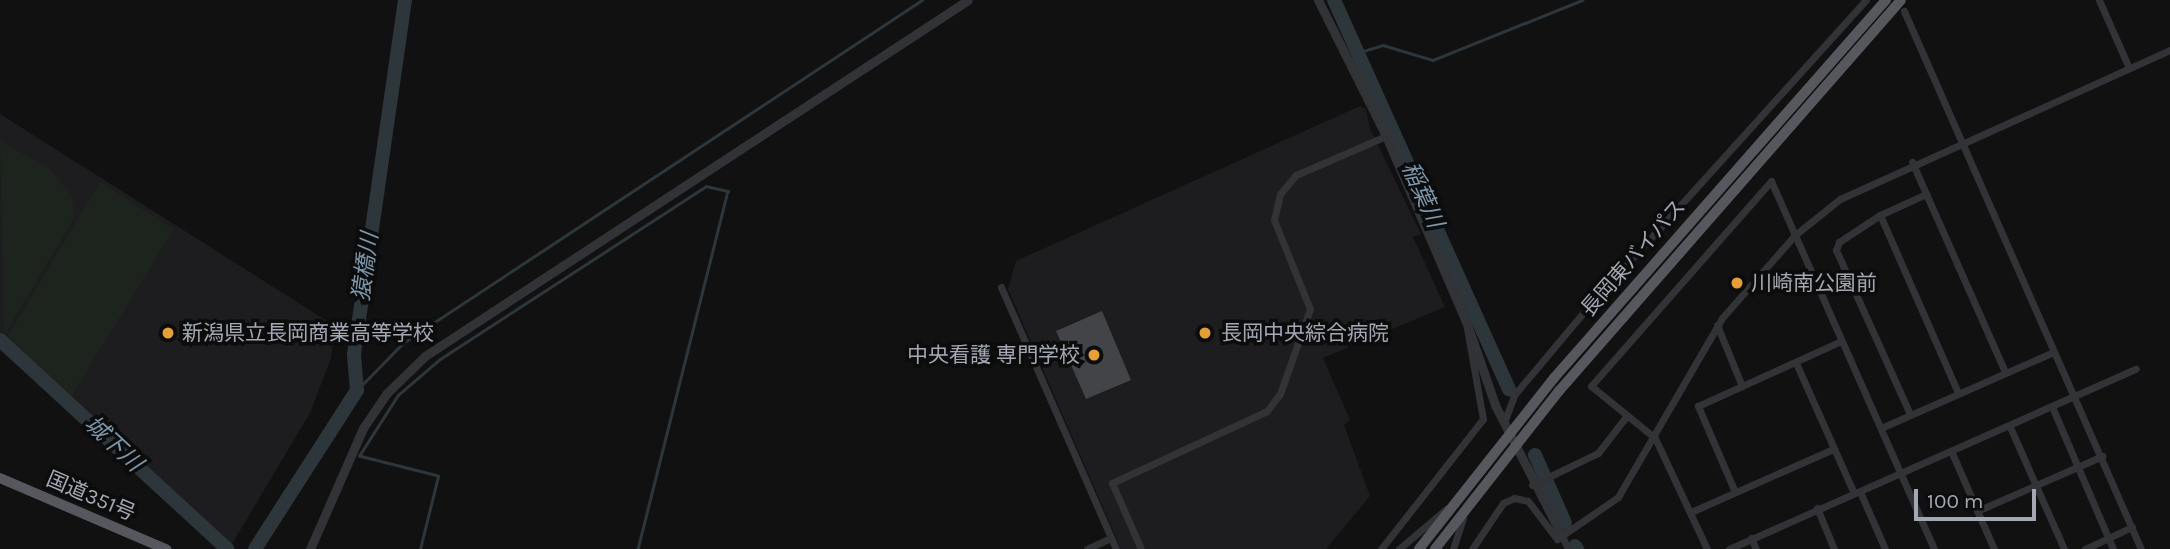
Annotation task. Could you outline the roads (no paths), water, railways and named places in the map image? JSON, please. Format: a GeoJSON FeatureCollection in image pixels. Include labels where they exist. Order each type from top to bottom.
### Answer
{"type":"FeatureCollection","features":[{"type":"Feature","properties":{"kind":"highway","name":"長岡東バイパス"},"geometry":{"type":"LineString","coordinates":[[1419,549],[1506,427],[1886,0]]}},
{"type":"Feature","properties":{"kind":"highway","name":"長岡東バイパス"},"geometry":{"type":"LineString","coordinates":[[1435,549],[1514,445],[1870,35],[1903,4]]}},
{"type":"Feature","properties":{"kind":"highway","name":"国道351号"},"geometry":{"type":"LineString","coordinates":[[0,478],[166,549]]}},
{"type":"Feature","properties":{"kind":"street"},"geometry":{"type":"LineString","coordinates":[[313,548],[363,428],[395,384],[425,356],[968,0]]}},
{"type":"Feature","properties":{"kind":"street"},"geometry":{"type":"LineString","coordinates":[[1318,0],[1386,136],[1468,324],[1514,445],[1536,482],[1568,549]]}},
{"type":"Feature","properties":{"kind":"street"},"geometry":{"type":"LineString","coordinates":[[1506,427],[1515,394],[1583,313],[1866,0]]}},
{"type":"Feature","properties":{"kind":"street"},"geometry":{"type":"LineString","coordinates":[[2099,0],[2129,68]]}},
{"type":"Feature","properties":{"kind":"street"},"geometry":{"type":"LineString","coordinates":[[1903,4],[1958,142],[2051,353],[2073,399],[2082,407],[2141,549]]}},
{"type":"Feature","properties":{"kind":"street"},"geometry":{"type":"LineString","coordinates":[[1472,549],[1503,503],[1514,498],[1528,501],[1549,532],[1557,539],[1618,497],[1655,438],[1717,324],[1796,235],[1840,199],[1912,162],[2170,50]]}},
{"type":"Feature","properties":{"kind":"street"},"geometry":{"type":"LineString","coordinates":[[1141,549],[1112,483],[1267,411],[1280,394],[1310,309],[1274,220],[1280,194],[1296,175],[1386,136]]}},
{"type":"Feature","properties":{"kind":"street"},"geometry":{"type":"LineString","coordinates":[[1912,162],[2005,372]]}},
{"type":"Feature","properties":{"kind":"street"},"geometry":{"type":"LineString","coordinates":[[1707,549],[1655,438],[1625,418],[1591,386],[1594,377],[1771,181],[1934,549]]}},
{"type":"Feature","properties":{"kind":"street"},"geometry":{"type":"LineString","coordinates":[[1910,414],[1836,250],[1839,242],[1880,215],[1926,194]]}},
{"type":"Feature","properties":{"kind":"street"},"geometry":{"type":"LineString","coordinates":[[1880,215],[1958,393]]}},
{"type":"Feature","properties":{"kind":"street"},"geometry":{"type":"LineString","coordinates":[[1000,287],[1116,549]]}},
{"type":"Feature","properties":{"kind":"street"},"geometry":{"type":"LineString","coordinates":[[1381,549],[1483,419],[1466,348],[1468,324]]}},
{"type":"Feature","properties":{"kind":"street"},"geometry":{"type":"LineString","coordinates":[[1717,324],[1742,387]]}},
{"type":"Feature","properties":{"kind":"street"},"geometry":{"type":"LineString","coordinates":[[1735,492],[1698,406],[1842,341]]}},
{"type":"Feature","properties":{"kind":"street"},"geometry":{"type":"LineString","coordinates":[[1881,428],[2051,353]]}},
{"type":"Feature","properties":{"kind":"street"},"geometry":{"type":"LineString","coordinates":[[1796,363],[1833,449],[1885,549]]}},
{"type":"Feature","properties":{"kind":"street"},"geometry":{"type":"LineString","coordinates":[[1729,549],[1816,508],[1901,475],[2053,409],[2136,369]]}},
{"type":"Feature","properties":{"kind":"street"},"geometry":{"type":"LineString","coordinates":[[2053,409],[2113,549]]}},
{"type":"Feature","properties":{"kind":"street"},"geometry":{"type":"LineString","coordinates":[[1536,482],[1598,453],[1625,418]]}},
{"type":"Feature","properties":{"kind":"street"},"geometry":{"type":"LineString","coordinates":[[2010,427],[2064,549]]}},
{"type":"Feature","properties":{"kind":"street"},"geometry":{"type":"LineString","coordinates":[[1691,512],[1833,449]]}},
{"type":"Feature","properties":{"kind":"street"},"geometry":{"type":"LineString","coordinates":[[1952,453],[1994,549]]}},
{"type":"Feature","properties":{"kind":"street"},"geometry":{"type":"LineString","coordinates":[[1977,511],[2102,456]]}},
{"type":"Feature","properties":{"kind":"street"},"geometry":{"type":"LineString","coordinates":[[1399,549],[1454,502]]}},
{"type":"Feature","properties":{"kind":"street"},"geometry":{"type":"LineString","coordinates":[[1816,508],[1834,549]]}},
{"type":"Feature","properties":{"kind":"street"},"geometry":{"type":"LineString","coordinates":[[1453,549],[1465,511]]}},
{"type":"Feature","properties":{"kind":"street"},"geometry":{"type":"LineString","coordinates":[[2085,549],[2132,527]]}},
{"type":"Feature","properties":{"kind":"street"},"geometry":{"type":"LineString","coordinates":[[1087,549],[1111,538]]}},
{"type":"Feature","properties":{"kind":"street"},"geometry":{"type":"LineString","coordinates":[[1751,538],[1756,549]]}},
{"type":"Feature","properties":{"kind":"waterway","name":"猿橋川"},"geometry":{"type":"LineString","coordinates":[[255,549],[357,390],[354,354],[405,0]]}},
{"type":"Feature","properties":{"kind":"waterway"},"geometry":{"type":"LineString","coordinates":[[357,390],[403,343],[922,0]]}},
{"type":"Feature","properties":{"kind":"waterway","name":"稲葉川"},"geometry":{"type":"LineString","coordinates":[[1334,0],[1509,390]]}},
{"type":"Feature","properties":{"kind":"waterway"},"geometry":{"type":"LineString","coordinates":[[1360,52],[1383,45],[1433,60],[1582,0]]}},
{"type":"Feature","properties":{"kind":"waterway"},"geometry":{"type":"LineString","coordinates":[[420,549],[438,476],[359,456],[398,395],[440,359],[706,186],[728,191],[638,549]]}},
{"type":"Feature","properties":{"kind":"waterway","name":"城下川"},"geometry":{"type":"LineString","coordinates":[[0,340],[227,549]]}},
{"type":"Feature","properties":{"kind":"waterway","name":"稲葉川"},"geometry":{"type":"LineString","coordinates":[[1535,455],[1565,523]]}},
{"type":"Feature","properties":{"kind":"place","name":"川崎南公園前"},"geometry":{"type":"Point","coordinates":[1737,283]}},
{"type":"Feature","properties":{"kind":"place","name":"新潟県立長岡商業高等学校"},"geometry":{"type":"Point","coordinates":[168,333]}},
{"type":"Feature","properties":{"kind":"place","name":"長岡中央綜合病院"},"geometry":{"type":"Point","coordinates":[1205,333]}},
{"type":"Feature","properties":{"kind":"place","name":"中央看護 専門学校"},"geometry":{"type":"Point","coordinates":[1094,355]}}]}
